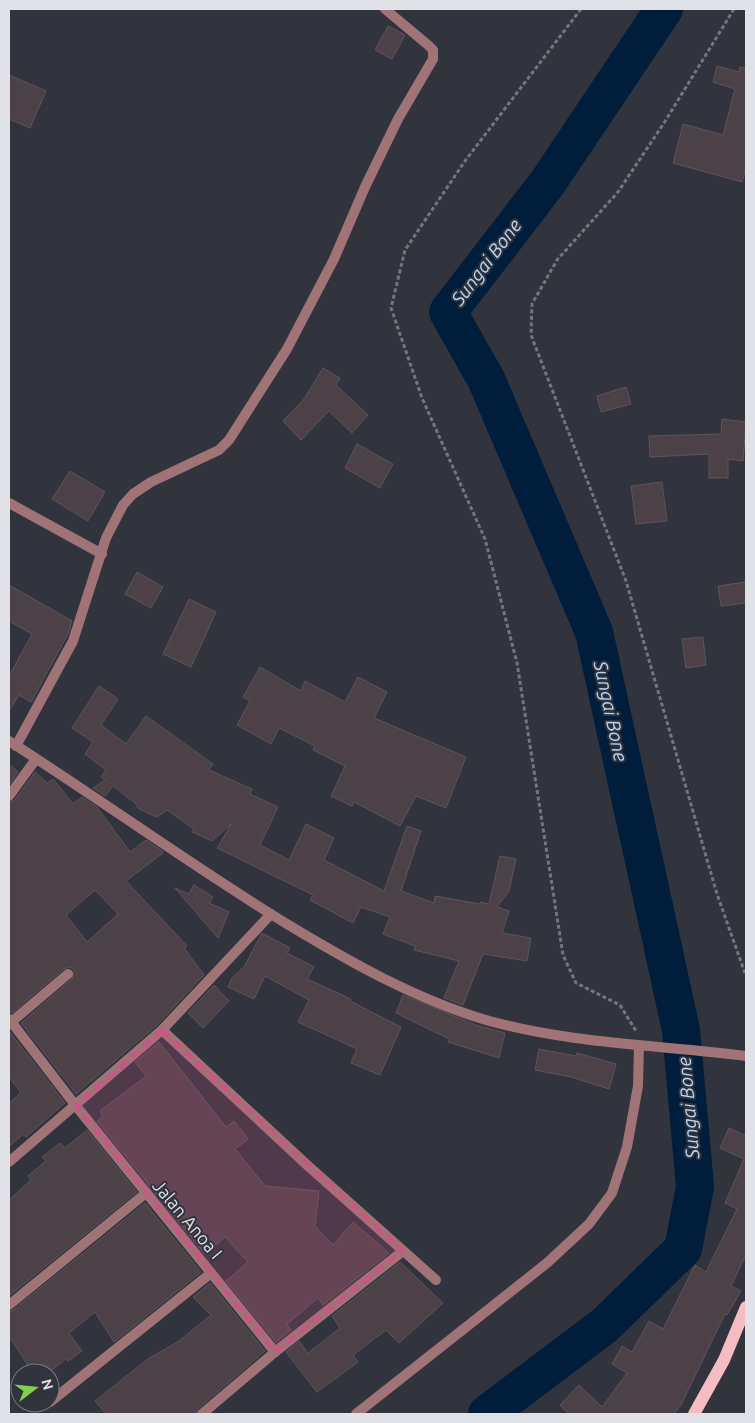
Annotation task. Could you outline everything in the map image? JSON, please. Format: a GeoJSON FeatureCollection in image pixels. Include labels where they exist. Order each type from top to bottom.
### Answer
{"type":"FeatureCollection","features":[{"type":"Feature","properties":{"kind":"main road"},"geometry":{"type":"LineString","coordinates":[[694,1414],[724,1360],[746,1307]]}},
{"type":"Feature","properties":{"kind":"street"},"geometry":{"type":"LineString","coordinates":[[385,9],[433,50],[433,59],[398,119],[365,187],[334,259],[287,349],[234,434],[219,450],[151,482],[133,494],[114,520],[72,641],[13,744],[271,914],[352,963],[400,987],[486,1020],[546,1034],[743,1056]]}},
{"type":"Feature","properties":{"kind":"street"},"geometry":{"type":"LineString","coordinates":[[9,503],[102,554]]}},
{"type":"Feature","properties":{"kind":"street"},"geometry":{"type":"LineString","coordinates":[[9,796],[36,759]]}},
{"type":"Feature","properties":{"kind":"street"},"geometry":{"type":"LineString","coordinates":[[9,1162],[162,1030],[271,914]]}},
{"type":"Feature","properties":{"kind":"street"},"geometry":{"type":"LineString","coordinates":[[10,1021],[68,974]]}},
{"type":"Feature","properties":{"kind":"street","name":"Jalan Anoa I"},"geometry":{"type":"LineString","coordinates":[[10,1021],[76,1106],[275,1352]]}},
{"type":"Feature","properties":{"kind":"street"},"geometry":{"type":"LineString","coordinates":[[162,1030],[306,1164],[436,1280]]}},
{"type":"Feature","properties":{"kind":"street"},"geometry":{"type":"LineString","coordinates":[[356,1414],[547,1263],[590,1224],[612,1193],[627,1147],[638,1086],[642,1045]]}},
{"type":"Feature","properties":{"kind":"street"},"geometry":{"type":"LineString","coordinates":[[9,1305],[146,1193]]}},
{"type":"Feature","properties":{"kind":"street"},"geometry":{"type":"LineString","coordinates":[[202,1414],[275,1352],[403,1251]]}},
{"type":"Feature","properties":{"kind":"street"},"geometry":{"type":"LineString","coordinates":[[60,1394],[212,1273]]}},
{"type":"Feature","properties":{"kind":"path"},"geometry":{"type":"LineString","coordinates":[[581,9],[465,161],[405,250],[390,308],[422,398],[485,539],[517,663],[563,955],[576,983],[620,1005],[642,1045]]}},
{"type":"Feature","properties":{"kind":"path"},"geometry":{"type":"LineString","coordinates":[[734,9],[664,123],[618,192],[558,260],[532,304],[531,335],[626,581],[717,894],[746,976]]}},
{"type":"Feature","properties":{"kind":"highlighted area"},"geometry":{"type":"Polygon","coordinates":[[[162,1030],[403,1251],[275,1352],[76,1106],[162,1030]]]}},
{"type":"Feature","properties":{"kind":"building"},"geometry":{"type":"Polygon","coordinates":[[[388,26],[405,35],[392,59],[375,50],[388,26]]]}},
{"type":"Feature","properties":{"kind":"building"},"geometry":{"type":"Polygon","coordinates":[[[717,66],[739,72],[740,67],[746,68],[746,168],[742,182],[673,163],[683,124],[723,135],[735,89],[713,82],[717,66]]]}},
{"type":"Feature","properties":{"kind":"building"},"geometry":{"type":"Polygon","coordinates":[[[9,75],[46,91],[30,128],[9,119],[9,75]]]}},
{"type":"Feature","properties":{"kind":"building"},"geometry":{"type":"Polygon","coordinates":[[[323,368],[340,378],[336,385],[368,415],[352,433],[329,411],[301,440],[283,421],[304,399],[323,368]]]}},
{"type":"Feature","properties":{"kind":"building"},"geometry":{"type":"Polygon","coordinates":[[[626,387],[631,404],[601,412],[597,396],[626,387]]]}},
{"type":"Feature","properties":{"kind":"building"},"geometry":{"type":"Polygon","coordinates":[[[722,419],[746,422],[743,461],[728,459],[728,478],[709,478],[709,454],[650,457],[649,436],[721,434],[722,419]]]}},
{"type":"Feature","properties":{"kind":"building"},"geometry":{"type":"Polygon","coordinates":[[[357,444],[393,464],[380,488],[345,468],[357,444]]]}},
{"type":"Feature","properties":{"kind":"building"},"geometry":{"type":"Polygon","coordinates":[[[70,471],[105,492],[88,521],[52,499],[70,471]]]}},
{"type":"Feature","properties":{"kind":"building"},"geometry":{"type":"Polygon","coordinates":[[[662,482],[667,521],[636,524],[631,486],[662,482]]]}},
{"type":"Feature","properties":{"kind":"building"},"geometry":{"type":"Polygon","coordinates":[[[137,572],[163,587],[151,608],[125,594],[137,572]]]}},
{"type":"Feature","properties":{"kind":"building"},"geometry":{"type":"Polygon","coordinates":[[[746,582],[746,603],[721,606],[718,586],[746,582]]]}},
{"type":"Feature","properties":{"kind":"building"},"geometry":{"type":"Polygon","coordinates":[[[9,585],[72,621],[68,634],[31,702],[19,695],[9,711],[9,676],[32,634],[9,621],[9,585]]]}},
{"type":"Feature","properties":{"kind":"building"},"geometry":{"type":"Polygon","coordinates":[[[189,599],[216,612],[191,667],[163,654],[189,599]]]}},
{"type":"Feature","properties":{"kind":"building"},"geometry":{"type":"Polygon","coordinates":[[[703,637],[706,665],[686,668],[682,639],[703,637]]]}},
{"type":"Feature","properties":{"kind":"building"},"geometry":{"type":"Polygon","coordinates":[[[260,667],[301,691],[305,681],[345,702],[358,677],[387,692],[374,718],[466,757],[446,808],[416,796],[400,826],[354,802],[352,806],[331,796],[345,766],[313,750],[315,746],[279,728],[271,744],[237,725],[250,701],[243,697],[260,667]]]}},
{"type":"Feature","properties":{"kind":"building"},"geometry":{"type":"Polygon","coordinates":[[[99,686],[118,699],[101,725],[126,744],[146,716],[213,764],[209,770],[252,789],[250,794],[278,807],[260,845],[289,860],[306,824],[334,838],[324,860],[384,891],[407,826],[421,831],[401,891],[434,903],[435,896],[489,904],[500,856],[516,859],[509,891],[497,907],[509,911],[502,933],[531,938],[527,961],[483,954],[463,1005],[444,998],[459,961],[414,950],[415,946],[383,934],[390,917],[361,907],[353,923],[310,900],[313,895],[217,848],[232,823],[212,841],[192,832],[194,829],[167,810],[157,817],[139,809],[135,803],[113,786],[105,796],[93,788],[105,780],[101,777],[106,770],[85,754],[93,742],[72,728],[99,686]]]}},
{"type":"Feature","properties":{"kind":"building"},"geometry":{"type":"Polygon","coordinates":[[[9,764],[18,772],[9,785],[9,764]]]}},
{"type":"Feature","properties":{"kind":"building"},"geometry":{"type":"Polygon","coordinates":[[[35,772],[47,783],[53,779],[73,804],[82,797],[97,807],[130,852],[146,840],[162,851],[163,853],[126,881],[187,946],[184,948],[204,975],[157,1025],[76,1094],[21,1023],[72,979],[74,970],[70,967],[64,969],[12,1013],[9,1012],[9,803],[15,800],[35,772]],[[95,890],[66,915],[87,942],[118,914],[95,890]]]}},
{"type":"Feature","properties":{"kind":"building"},"geometry":{"type":"Polygon","coordinates":[[[194,885],[213,897],[209,903],[229,912],[218,938],[175,888],[189,894],[194,885]]]}},
{"type":"Feature","properties":{"kind":"building"},"geometry":{"type":"Polygon","coordinates":[[[262,933],[290,948],[287,953],[314,967],[307,979],[351,999],[350,1001],[401,1027],[380,1075],[351,1063],[357,1049],[298,1022],[309,1000],[265,976],[254,999],[228,987],[232,978],[244,967],[262,933]]]}},
{"type":"Feature","properties":{"kind":"building"},"geometry":{"type":"Polygon","coordinates":[[[214,985],[229,1001],[203,1028],[188,1013],[214,985]]]}},
{"type":"Feature","properties":{"kind":"building"},"geometry":{"type":"Polygon","coordinates":[[[403,995],[476,1025],[505,1033],[499,1058],[448,1042],[449,1039],[396,1013],[403,995]]]}},
{"type":"Feature","properties":{"kind":"building"},"geometry":{"type":"Polygon","coordinates":[[[9,1031],[65,1103],[26,1137],[23,1134],[9,1147],[9,1103],[21,1093],[9,1077],[9,1031]]]}},
{"type":"Feature","properties":{"kind":"building"},"geometry":{"type":"Polygon","coordinates":[[[159,1042],[226,1127],[234,1121],[248,1139],[235,1149],[265,1186],[319,1191],[315,1226],[333,1245],[353,1222],[389,1253],[323,1305],[318,1298],[287,1324],[291,1330],[276,1342],[226,1281],[248,1262],[225,1237],[205,1254],[97,1121],[103,1116],[100,1111],[146,1076],[135,1062],[159,1042]]]}},
{"type":"Feature","properties":{"kind":"building"},"geometry":{"type":"Polygon","coordinates":[[[539,1049],[576,1056],[577,1053],[616,1064],[609,1089],[571,1077],[535,1070],[539,1049]]]}},
{"type":"Feature","properties":{"kind":"building"},"geometry":{"type":"Polygon","coordinates":[[[729,1128],[746,1136],[746,1255],[731,1286],[741,1291],[727,1315],[725,1314],[681,1405],[674,1414],[569,1414],[560,1405],[579,1385],[602,1407],[627,1373],[612,1364],[622,1346],[632,1352],[649,1321],[663,1329],[695,1265],[706,1272],[737,1209],[725,1203],[744,1159],[720,1148],[729,1128]]]}},
{"type":"Feature","properties":{"kind":"building"},"geometry":{"type":"Polygon","coordinates":[[[87,1130],[137,1192],[9,1296],[9,1200],[31,1180],[28,1176],[46,1161],[42,1157],[60,1143],[65,1148],[87,1130]]]}},
{"type":"Feature","properties":{"kind":"building"},"geometry":{"type":"Polygon","coordinates":[[[145,1203],[201,1272],[114,1342],[95,1312],[69,1333],[82,1351],[68,1361],[66,1359],[60,1364],[27,1363],[9,1336],[9,1312],[145,1203]]]}},
{"type":"Feature","properties":{"kind":"building"},"geometry":{"type":"Polygon","coordinates":[[[400,1262],[443,1303],[399,1343],[386,1330],[353,1355],[358,1362],[317,1392],[286,1352],[299,1341],[308,1353],[340,1328],[332,1316],[400,1262]]]}},
{"type":"Feature","properties":{"kind":"building"},"geometry":{"type":"Polygon","coordinates":[[[210,1283],[265,1351],[198,1409],[195,1414],[106,1414],[95,1401],[148,1359],[179,1341],[211,1315],[193,1297],[210,1283]]]}},
{"type":"Feature","properties":{"kind":"waterway","name":"Sungai Bone"},"geometry":{"type":"LineString","coordinates":[[487,1414],[605,1325],[683,1249],[695,1187],[681,1030],[594,632],[486,379],[448,312],[548,182],[664,9]]}}]}
